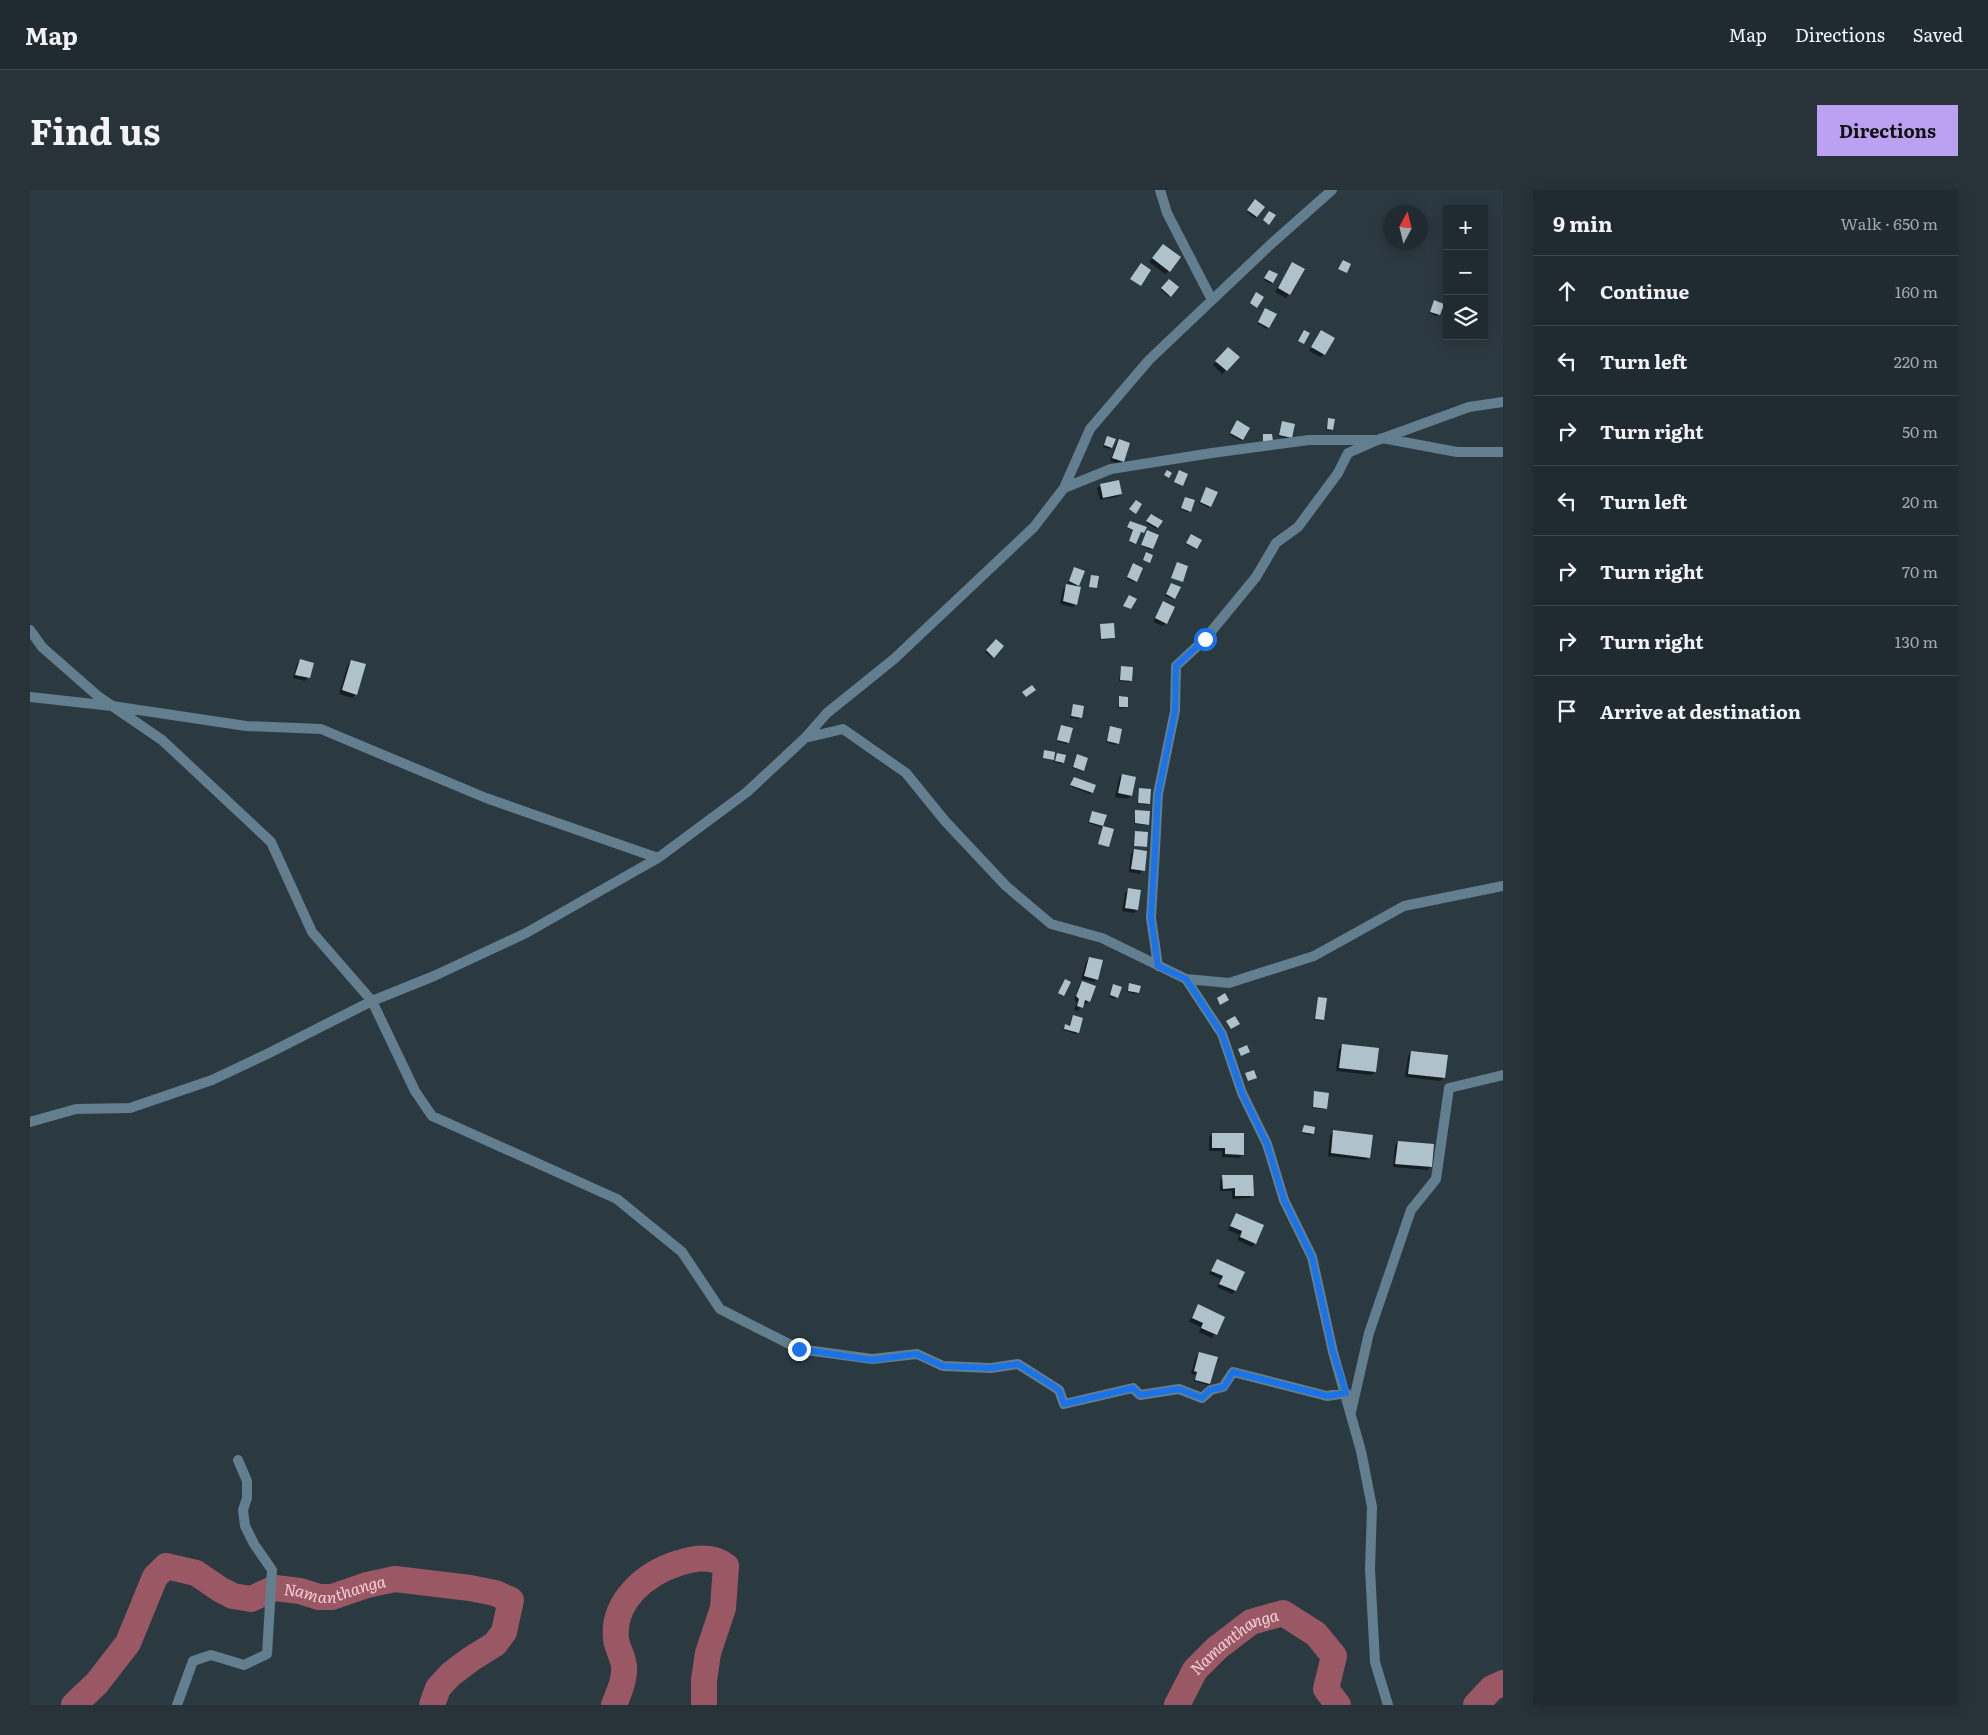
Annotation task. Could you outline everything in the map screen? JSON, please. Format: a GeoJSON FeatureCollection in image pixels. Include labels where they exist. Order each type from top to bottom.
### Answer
{"type":"FeatureCollection","features":[{"type":"Feature","properties":{"kind":"street"},"geometry":{"type":"LineString","coordinates":[[1160,190],[1167,213],[1212,300]]}},
{"type":"Feature","properties":{"kind":"street"},"geometry":{"type":"LineString","coordinates":[[30,1122],[76,1109],[130,1108],[212,1080],[372,1001],[434,976],[526,933],[658,858],[747,792],[806,738],[828,713],[894,659],[1034,526],[1064,488],[1090,429],[1149,360],[1270,245],[1332,190]]}},
{"type":"Feature","properties":{"kind":"street"},"geometry":{"type":"LineString","coordinates":[[1064,488],[1111,469],[1212,453],[1308,440],[1378,440],[1469,407],[1503,402]]}},
{"type":"Feature","properties":{"kind":"street"},"geometry":{"type":"LineString","coordinates":[[1158,966],[1151,918],[1158,794],[1175,711],[1176,666],[1205,639],[1256,577],[1276,543],[1298,528],[1338,473],[1348,453],[1382,438],[1457,452],[1503,452]]}},
{"type":"Feature","properties":{"kind":"street"},"geometry":{"type":"LineString","coordinates":[[30,630],[42,648],[112,706],[162,740],[271,842],[312,932],[372,1001],[415,1091],[432,1116],[617,1199],[682,1252],[720,1309],[799,1349],[872,1360],[916,1354],[943,1366],[991,1368],[1018,1364],[1059,1390],[1064,1404],[1133,1388],[1140,1395],[1179,1389],[1202,1398],[1210,1390],[1224,1387],[1233,1372],[1327,1396],[1346,1393]]}},
{"type":"Feature","properties":{"kind":"street"},"geometry":{"type":"LineString","coordinates":[[30,697],[112,706],[246,726],[321,729],[486,798],[658,858]]}},
{"type":"Feature","properties":{"kind":"street"},"geometry":{"type":"LineString","coordinates":[[806,738],[843,729],[906,773],[945,821],[1006,886],[1051,924],[1102,938],[1186,979],[1229,982],[1314,956],[1404,906],[1503,886]]}},
{"type":"Feature","properties":{"kind":"street"},"geometry":{"type":"LineString","coordinates":[[1186,979],[1222,1034],[1242,1093],[1267,1144],[1284,1200],[1312,1257],[1333,1352],[1361,1451],[1372,1507],[1370,1569],[1375,1662],[1388,1705]]}},
{"type":"Feature","properties":{"kind":"street"},"geometry":{"type":"LineString","coordinates":[[1351,1414],[1369,1333],[1411,1210],[1436,1179],[1449,1088],[1503,1074]]}},
{"type":"Feature","properties":{"kind":"street"},"geometry":{"type":"LineString","coordinates":[[177,1705],[193,1661],[211,1655],[244,1665],[267,1654],[272,1570],[254,1544],[245,1526],[242,1510],[247,1498],[247,1481],[238,1460]]}},
{"type":"Feature","properties":{"kind":"building"},"geometry":{"type":"Polygon","coordinates":[[[1255,199],[1265,207],[1257,217],[1247,210],[1255,199]]]}},
{"type":"Feature","properties":{"kind":"building"},"geometry":{"type":"Polygon","coordinates":[[[1269,211],[1276,215],[1269,225],[1263,220],[1269,211]]]}},
{"type":"Feature","properties":{"kind":"building"},"geometry":{"type":"Polygon","coordinates":[[[1163,244],[1181,257],[1170,272],[1152,258],[1163,244]]]}},
{"type":"Feature","properties":{"kind":"building"},"geometry":{"type":"Polygon","coordinates":[[[1343,260],[1351,264],[1347,273],[1338,269],[1343,260]]]}},
{"type":"Feature","properties":{"kind":"building"},"geometry":{"type":"Polygon","coordinates":[[[1292,262],[1305,269],[1290,295],[1278,288],[1292,262]]]}},
{"type":"Feature","properties":{"kind":"building"},"geometry":{"type":"Polygon","coordinates":[[[1141,263],[1151,270],[1141,286],[1130,279],[1141,263]]]}},
{"type":"Feature","properties":{"kind":"building"},"geometry":{"type":"Polygon","coordinates":[[[1269,270],[1278,274],[1273,283],[1264,278],[1269,270]]]}},
{"type":"Feature","properties":{"kind":"building"},"geometry":{"type":"Polygon","coordinates":[[[1169,279],[1179,287],[1171,297],[1161,288],[1169,279]]]}},
{"type":"Feature","properties":{"kind":"building"},"geometry":{"type":"Polygon","coordinates":[[[1256,292],[1264,297],[1257,308],[1250,303],[1256,292]]]}},
{"type":"Feature","properties":{"kind":"building"},"geometry":{"type":"Polygon","coordinates":[[[1434,300],[1443,304],[1440,315],[1430,312],[1434,300]]]}},
{"type":"Feature","properties":{"kind":"building"},"geometry":{"type":"Polygon","coordinates":[[[1265,308],[1277,314],[1269,328],[1258,322],[1265,308]]]}},
{"type":"Feature","properties":{"kind":"building"},"geometry":{"type":"Polygon","coordinates":[[[1304,330],[1310,333],[1304,344],[1298,341],[1304,330]]]}},
{"type":"Feature","properties":{"kind":"building"},"geometry":{"type":"Polygon","coordinates":[[[1321,330],[1335,338],[1325,355],[1311,347],[1321,330]]]}},
{"type":"Feature","properties":{"kind":"building"},"geometry":{"type":"Polygon","coordinates":[[[1228,347],[1240,357],[1227,371],[1215,361],[1228,347]]]}},
{"type":"Feature","properties":{"kind":"building"},"geometry":{"type":"Polygon","coordinates":[[[1328,418],[1335,419],[1333,430],[1327,429],[1328,418]]]}},
{"type":"Feature","properties":{"kind":"building"},"geometry":{"type":"Polygon","coordinates":[[[1237,420],[1250,428],[1243,440],[1230,433],[1237,420]]]}},
{"type":"Feature","properties":{"kind":"building"},"geometry":{"type":"Polygon","coordinates":[[[1282,421],[1295,424],[1292,438],[1279,435],[1282,421]]]}},
{"type":"Feature","properties":{"kind":"building"},"geometry":{"type":"Polygon","coordinates":[[[1263,434],[1272,434],[1273,441],[1263,441],[1263,434]]]}},
{"type":"Feature","properties":{"kind":"building"},"geometry":{"type":"Polygon","coordinates":[[[1107,436],[1116,439],[1112,448],[1104,445],[1107,436]]]}},
{"type":"Feature","properties":{"kind":"building"},"geometry":{"type":"Polygon","coordinates":[[[1119,439],[1130,443],[1124,462],[1112,458],[1119,439]]]}},
{"type":"Feature","properties":{"kind":"building"},"geometry":{"type":"Polygon","coordinates":[[[1167,470],[1172,473],[1169,478],[1164,475],[1167,470]]]}},
{"type":"Feature","properties":{"kind":"building"},"geometry":{"type":"Polygon","coordinates":[[[1179,470],[1188,474],[1183,486],[1174,482],[1179,470]]]}},
{"type":"Feature","properties":{"kind":"building"},"geometry":{"type":"Polygon","coordinates":[[[1119,480],[1122,494],[1103,498],[1100,484],[1119,480]]]}},
{"type":"Feature","properties":{"kind":"building"},"geometry":{"type":"Polygon","coordinates":[[[1206,487],[1218,492],[1211,507],[1200,502],[1206,487]]]}},
{"type":"Feature","properties":{"kind":"building"},"geometry":{"type":"Polygon","coordinates":[[[1185,497],[1195,500],[1191,512],[1181,508],[1185,497]]]}},
{"type":"Feature","properties":{"kind":"building"},"geometry":{"type":"Polygon","coordinates":[[[1136,500],[1142,504],[1136,514],[1129,509],[1136,500]]]}},
{"type":"Feature","properties":{"kind":"building"},"geometry":{"type":"Polygon","coordinates":[[[1151,514],[1163,521],[1158,528],[1146,521],[1151,514]]]}},
{"type":"Feature","properties":{"kind":"building"},"geometry":{"type":"Polygon","coordinates":[[[1130,521],[1147,527],[1144,533],[1141,532],[1136,544],[1129,541],[1133,530],[1127,527],[1130,521]]]}},
{"type":"Feature","properties":{"kind":"building"},"geometry":{"type":"Polygon","coordinates":[[[1147,530],[1159,535],[1153,549],[1141,545],[1147,530]]]}},
{"type":"Feature","properties":{"kind":"building"},"geometry":{"type":"Polygon","coordinates":[[[1191,534],[1202,540],[1197,549],[1186,543],[1191,534]]]}},
{"type":"Feature","properties":{"kind":"building"},"geometry":{"type":"Polygon","coordinates":[[[1146,552],[1153,555],[1150,563],[1143,560],[1146,552]]]}},
{"type":"Feature","properties":{"kind":"building"},"geometry":{"type":"Polygon","coordinates":[[[1177,562],[1188,566],[1183,582],[1171,578],[1177,562]]]}},
{"type":"Feature","properties":{"kind":"building"},"geometry":{"type":"Polygon","coordinates":[[[1133,563],[1143,568],[1137,582],[1127,577],[1133,563]]]}},
{"type":"Feature","properties":{"kind":"building"},"geometry":{"type":"Polygon","coordinates":[[[1074,567],[1085,571],[1079,586],[1069,581],[1074,567]]]}},
{"type":"Feature","properties":{"kind":"building"},"geometry":{"type":"Polygon","coordinates":[[[1091,575],[1099,576],[1097,588],[1089,587],[1091,575]]]}},
{"type":"Feature","properties":{"kind":"building"},"geometry":{"type":"Polygon","coordinates":[[[1171,583],[1181,587],[1175,599],[1166,594],[1171,583]]]}},
{"type":"Feature","properties":{"kind":"building"},"geometry":{"type":"Polygon","coordinates":[[[1066,584],[1081,587],[1077,605],[1063,601],[1066,584]]]}},
{"type":"Feature","properties":{"kind":"building"},"geometry":{"type":"Polygon","coordinates":[[[1129,595],[1137,599],[1131,609],[1123,606],[1129,595]]]}},
{"type":"Feature","properties":{"kind":"building"},"geometry":{"type":"Polygon","coordinates":[[[1163,601],[1175,607],[1167,624],[1155,618],[1163,601]]]}},
{"type":"Feature","properties":{"kind":"building"},"geometry":{"type":"Polygon","coordinates":[[[1114,623],[1115,638],[1101,639],[1100,624],[1114,623]]]}},
{"type":"Feature","properties":{"kind":"building"},"geometry":{"type":"Polygon","coordinates":[[[996,639],[1004,646],[994,658],[986,650],[996,639]]]}},
{"type":"Feature","properties":{"kind":"building"},"geometry":{"type":"Polygon","coordinates":[[[300,659],[314,663],[310,678],[295,675],[300,659]]]}},
{"type":"Feature","properties":{"kind":"building"},"geometry":{"type":"Polygon","coordinates":[[[351,660],[366,664],[357,695],[342,690],[351,660]]]}},
{"type":"Feature","properties":{"kind":"building"},"geometry":{"type":"Polygon","coordinates":[[[1121,666],[1133,667],[1132,681],[1120,680],[1121,666]]]}},
{"type":"Feature","properties":{"kind":"building"},"geometry":{"type":"Polygon","coordinates":[[[1032,685],[1036,690],[1026,697],[1022,692],[1032,685]]]}},
{"type":"Feature","properties":{"kind":"building"},"geometry":{"type":"Polygon","coordinates":[[[1119,696],[1128,697],[1128,707],[1119,707],[1119,696]]]}},
{"type":"Feature","properties":{"kind":"building"},"geometry":{"type":"Polygon","coordinates":[[[1073,704],[1084,706],[1082,718],[1071,716],[1073,704]]]}},
{"type":"Feature","properties":{"kind":"building"},"geometry":{"type":"Polygon","coordinates":[[[1061,725],[1073,728],[1069,743],[1057,740],[1061,725]]]}},
{"type":"Feature","properties":{"kind":"building"},"geometry":{"type":"Polygon","coordinates":[[[1110,726],[1122,729],[1119,744],[1107,741],[1110,726]]]}},
{"type":"Feature","properties":{"kind":"building"},"geometry":{"type":"Polygon","coordinates":[[[1044,750],[1055,752],[1054,760],[1043,758],[1044,750]]]}},
{"type":"Feature","properties":{"kind":"building"},"geometry":{"type":"Polygon","coordinates":[[[1057,753],[1066,755],[1064,763],[1055,761],[1057,753]]]}},
{"type":"Feature","properties":{"kind":"building"},"geometry":{"type":"Polygon","coordinates":[[[1077,754],[1088,758],[1084,771],[1073,767],[1077,754]]]}},
{"type":"Feature","properties":{"kind":"building"},"geometry":{"type":"Polygon","coordinates":[[[1122,774],[1136,777],[1132,796],[1118,793],[1122,774]]]}},
{"type":"Feature","properties":{"kind":"building"},"geometry":{"type":"Polygon","coordinates":[[[1074,777],[1096,785],[1093,793],[1070,785],[1074,777]]]}},
{"type":"Feature","properties":{"kind":"building"},"geometry":{"type":"Polygon","coordinates":[[[1139,788],[1151,789],[1150,804],[1138,803],[1139,788]]]}},
{"type":"Feature","properties":{"kind":"building"},"geometry":{"type":"Polygon","coordinates":[[[1135,810],[1150,811],[1149,825],[1135,823],[1135,810]]]}},
{"type":"Feature","properties":{"kind":"building"},"geometry":{"type":"Polygon","coordinates":[[[1092,811],[1107,815],[1103,826],[1089,822],[1092,811]]]}},
{"type":"Feature","properties":{"kind":"building"},"geometry":{"type":"Polygon","coordinates":[[[1103,826],[1114,829],[1109,847],[1098,844],[1103,826]]]}},
{"type":"Feature","properties":{"kind":"building"},"geometry":{"type":"Polygon","coordinates":[[[1135,831],[1148,832],[1147,847],[1134,846],[1135,831]]]}},
{"type":"Feature","properties":{"kind":"building"},"geometry":{"type":"Polygon","coordinates":[[[1134,849],[1147,851],[1145,871],[1131,869],[1134,849]]]}},
{"type":"Feature","properties":{"kind":"building"},"geometry":{"type":"Polygon","coordinates":[[[1128,888],[1141,890],[1138,910],[1125,908],[1128,888]]]}},
{"type":"Feature","properties":{"kind":"building"},"geometry":{"type":"Polygon","coordinates":[[[1089,957],[1103,960],[1098,980],[1084,976],[1089,957]]]}},
{"type":"Feature","properties":{"kind":"building"},"geometry":{"type":"Polygon","coordinates":[[[1065,979],[1071,982],[1064,996],[1058,993],[1065,979]]]}},
{"type":"Feature","properties":{"kind":"building"},"geometry":{"type":"Polygon","coordinates":[[[1082,981],[1096,986],[1090,1002],[1085,1000],[1083,1008],[1077,1006],[1079,999],[1076,996],[1082,981]]]}},
{"type":"Feature","properties":{"kind":"building"},"geometry":{"type":"Polygon","coordinates":[[[1129,983],[1141,986],[1139,993],[1128,991],[1129,983]]]}},
{"type":"Feature","properties":{"kind":"building"},"geometry":{"type":"Polygon","coordinates":[[[1113,984],[1122,987],[1118,998],[1110,995],[1113,984]]]}},
{"type":"Feature","properties":{"kind":"building"},"geometry":{"type":"Polygon","coordinates":[[[1225,993],[1229,1000],[1220,1005],[1217,998],[1225,993]]]}},
{"type":"Feature","properties":{"kind":"building"},"geometry":{"type":"Polygon","coordinates":[[[1318,997],[1327,998],[1324,1020],[1315,1019],[1318,997]]]}},
{"type":"Feature","properties":{"kind":"building"},"geometry":{"type":"Polygon","coordinates":[[[1073,1015],[1083,1018],[1079,1033],[1064,1029],[1065,1024],[1070,1026],[1073,1015]]]}},
{"type":"Feature","properties":{"kind":"building"},"geometry":{"type":"Polygon","coordinates":[[[1235,1016],[1240,1024],[1231,1029],[1226,1021],[1235,1016]]]}},
{"type":"Feature","properties":{"kind":"building"},"geometry":{"type":"Polygon","coordinates":[[[1342,1044],[1379,1048],[1376,1072],[1339,1068],[1342,1044]]]}},
{"type":"Feature","properties":{"kind":"building"},"geometry":{"type":"Polygon","coordinates":[[[1247,1045],[1250,1052],[1241,1056],[1238,1049],[1247,1045]]]}},
{"type":"Feature","properties":{"kind":"building"},"geometry":{"type":"Polygon","coordinates":[[[1411,1051],[1448,1055],[1445,1078],[1408,1074],[1411,1051]]]}},
{"type":"Feature","properties":{"kind":"building"},"geometry":{"type":"Polygon","coordinates":[[[1254,1070],[1257,1078],[1248,1081],[1245,1073],[1254,1070]]]}},
{"type":"Feature","properties":{"kind":"building"},"geometry":{"type":"Polygon","coordinates":[[[1314,1091],[1329,1093],[1327,1109],[1313,1107],[1314,1091]]]}},
{"type":"Feature","properties":{"kind":"building"},"geometry":{"type":"Polygon","coordinates":[[[1304,1125],[1315,1127],[1314,1134],[1302,1132],[1304,1125]]]}},
{"type":"Feature","properties":{"kind":"building"},"geometry":{"type":"Polygon","coordinates":[[[1333,1130],[1373,1135],[1370,1158],[1331,1153],[1333,1130]]]}},
{"type":"Feature","properties":{"kind":"building"},"geometry":{"type":"Polygon","coordinates":[[[1212,1133],[1244,1133],[1244,1155],[1225,1154],[1225,1148],[1212,1148],[1212,1133]]]}},
{"type":"Feature","properties":{"kind":"building"},"geometry":{"type":"Polygon","coordinates":[[[1398,1141],[1434,1144],[1432,1167],[1395,1164],[1398,1141]]]}},
{"type":"Feature","properties":{"kind":"building"},"geometry":{"type":"Polygon","coordinates":[[[1222,1175],[1253,1175],[1254,1196],[1235,1196],[1235,1188],[1223,1189],[1222,1175]]]}},
{"type":"Feature","properties":{"kind":"building"},"geometry":{"type":"Polygon","coordinates":[[[1236,1213],[1264,1225],[1256,1244],[1240,1237],[1242,1231],[1230,1226],[1236,1213]]]}},
{"type":"Feature","properties":{"kind":"building"},"geometry":{"type":"Polygon","coordinates":[[[1217,1259],[1245,1272],[1236,1291],[1219,1284],[1223,1276],[1211,1271],[1217,1259]]]}},
{"type":"Feature","properties":{"kind":"building"},"geometry":{"type":"Polygon","coordinates":[[[1198,1304],[1225,1317],[1217,1335],[1201,1328],[1203,1323],[1192,1318],[1198,1304]]]}},
{"type":"Feature","properties":{"kind":"building"},"geometry":{"type":"Polygon","coordinates":[[[1199,1352],[1218,1357],[1210,1384],[1195,1380],[1197,1372],[1194,1371],[1199,1352]]]}},
{"type":"Feature","properties":{"kind":"waterway","name":"Namanthanga"},"geometry":{"type":"LineString","coordinates":[[614,1705],[622,1684],[624,1672],[623,1661],[616,1639],[616,1625],[625,1601],[634,1590],[655,1574],[679,1563],[703,1558],[715,1560],[726,1566],[723,1608],[708,1653],[704,1680],[704,1705]]}},
{"type":"Feature","properties":{"kind":"waterway","name":"Namanthanga"},"geometry":{"type":"LineString","coordinates":[[74,1705],[97,1683],[128,1643],[155,1577],[166,1566],[196,1573],[233,1596],[251,1599],[275,1588],[300,1591],[319,1597],[332,1597],[367,1585],[395,1579],[470,1588],[495,1593],[511,1600],[504,1632],[495,1644],[451,1674],[438,1688],[432,1705]]}},
{"type":"Feature","properties":{"kind":"waterway","name":"Namanthanga"},"geometry":{"type":"LineString","coordinates":[[1177,1705],[1195,1670],[1217,1648],[1251,1622],[1283,1613],[1316,1634],[1334,1656],[1326,1689],[1338,1705]]}},
{"type":"Feature","properties":{"kind":"waterway","name":"Namanthanga"},"geometry":{"type":"LineString","coordinates":[[1476,1705],[1492,1688],[1503,1683]]}},
{"type":"Feature","properties":{"kind":"route"},"geometry":{"type":"LineString","coordinates":[[799,1349],[872,1360],[916,1354],[943,1366],[991,1368],[1018,1364],[1059,1390],[1064,1404],[1133,1388],[1140,1395],[1179,1389],[1202,1398],[1210,1390],[1224,1387],[1233,1372],[1327,1396],[1346,1393],[1333,1352],[1312,1257],[1284,1200],[1267,1144],[1242,1093],[1222,1034],[1186,979],[1158,966],[1151,918],[1158,794],[1175,711],[1176,666],[1205,639]]}}]}
